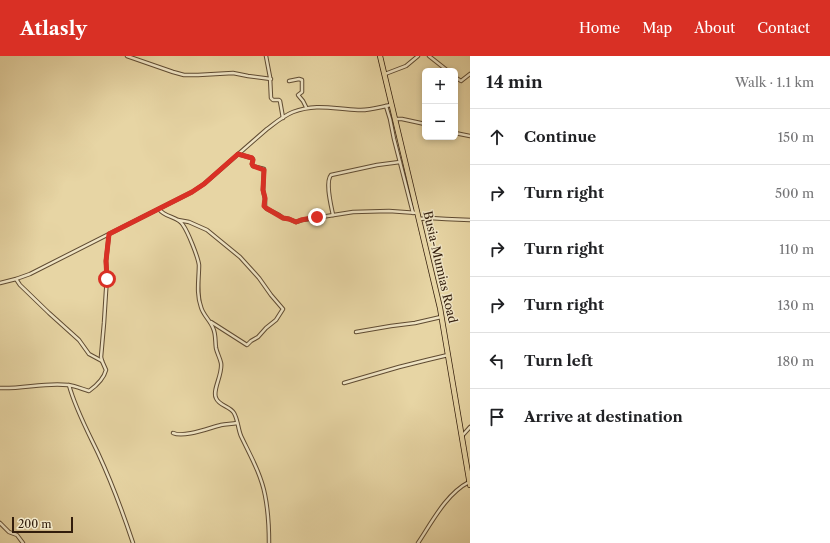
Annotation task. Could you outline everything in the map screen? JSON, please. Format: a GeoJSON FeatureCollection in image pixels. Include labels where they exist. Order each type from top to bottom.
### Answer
{"type":"FeatureCollection","features":[{"type":"Feature","properties":{"kind":"highway","name":"Busia-Mumias Road"},"geometry":{"type":"LineString","coordinates":[[380,56],[395,119],[397,139],[415,213],[419,219],[441,317],[470,484]]}},
{"type":"Feature","properties":{"kind":"street"},"geometry":{"type":"LineString","coordinates":[[127,56],[184,75],[233,73],[271,79]]}},
{"type":"Feature","properties":{"kind":"street"},"geometry":{"type":"LineString","coordinates":[[266,56],[271,79],[271,98],[280,102],[283,118]]}},
{"type":"Feature","properties":{"kind":"street"},"geometry":{"type":"LineString","coordinates":[[384,74],[406,66],[418,56]]}},
{"type":"Feature","properties":{"kind":"street"},"geometry":{"type":"LineString","coordinates":[[429,56],[444,68]]}},
{"type":"Feature","properties":{"kind":"street"},"geometry":{"type":"LineString","coordinates":[[458,79],[461,81],[470,74]]}},
{"type":"Feature","properties":{"kind":"street"},"geometry":{"type":"LineString","coordinates":[[289,81],[299,79],[302,80],[302,92],[298,94],[306,108]]}},
{"type":"Feature","properties":{"kind":"street"},"geometry":{"type":"LineString","coordinates":[[0,283],[16,280],[30,274],[198,188],[267,129],[292,112],[316,107],[363,110],[391,105]]}},
{"type":"Feature","properties":{"kind":"street"},"geometry":{"type":"LineString","coordinates":[[238,154],[252,158],[253,166],[264,170],[264,206],[267,209],[279,214],[283,218],[296,222],[355,211],[415,213],[400,162],[397,139],[386,106]]}},
{"type":"Feature","properties":{"kind":"street"},"geometry":{"type":"LineString","coordinates":[[395,119],[422,123]]}},
{"type":"Feature","properties":{"kind":"street"},"geometry":{"type":"LineString","coordinates":[[458,134],[470,136]]}},
{"type":"Feature","properties":{"kind":"street"},"geometry":{"type":"LineString","coordinates":[[333,214],[329,193],[328,179],[330,175],[377,165],[400,162]]}},
{"type":"Feature","properties":{"kind":"street"},"geometry":{"type":"LineString","coordinates":[[159,209],[163,213],[178,220],[189,222],[208,231],[240,257],[259,278],[282,309],[276,320],[247,345],[210,322]]}},
{"type":"Feature","properties":{"kind":"street"},"geometry":{"type":"LineString","coordinates":[[419,219],[430,218],[470,220]]}},
{"type":"Feature","properties":{"kind":"street"},"geometry":{"type":"LineString","coordinates":[[178,220],[182,223],[186,230],[198,260],[200,305],[215,331],[216,348],[221,366],[215,397],[218,402],[233,411],[241,435],[259,474],[267,507],[269,543]]}},
{"type":"Feature","properties":{"kind":"street"},"geometry":{"type":"LineString","coordinates":[[0,388],[69,385],[90,391],[101,380],[106,372],[102,361],[104,307],[107,279],[106,261],[109,234]]}},
{"type":"Feature","properties":{"kind":"street"},"geometry":{"type":"LineString","coordinates":[[16,280],[79,340],[89,354],[102,361]]}},
{"type":"Feature","properties":{"kind":"street"},"geometry":{"type":"LineString","coordinates":[[356,332],[420,322],[441,317]]}},
{"type":"Feature","properties":{"kind":"street"},"geometry":{"type":"LineString","coordinates":[[344,383],[448,354]]}},
{"type":"Feature","properties":{"kind":"street"},"geometry":{"type":"LineString","coordinates":[[69,385],[77,408],[114,491],[133,543]]}},
{"type":"Feature","properties":{"kind":"street"},"geometry":{"type":"LineString","coordinates":[[173,433],[177,435],[187,434],[220,425],[237,423]]}},
{"type":"Feature","properties":{"kind":"street"},"geometry":{"type":"LineString","coordinates":[[462,436],[470,427]]}},
{"type":"Feature","properties":{"kind":"street"},"geometry":{"type":"LineString","coordinates":[[418,543],[438,511],[459,489],[470,484]]}},
{"type":"Feature","properties":{"kind":"street"},"geometry":{"type":"LineString","coordinates":[[0,524],[9,532],[17,535],[23,543]]}},
{"type":"Feature","properties":{"kind":"route"},"geometry":{"type":"LineString","coordinates":[[107,279],[106,261],[109,234],[192,192],[204,184],[238,154],[252,158],[253,166],[264,170],[263,190],[265,198],[264,206],[266,208],[279,214],[283,218],[296,222],[317,217]]}}]}
